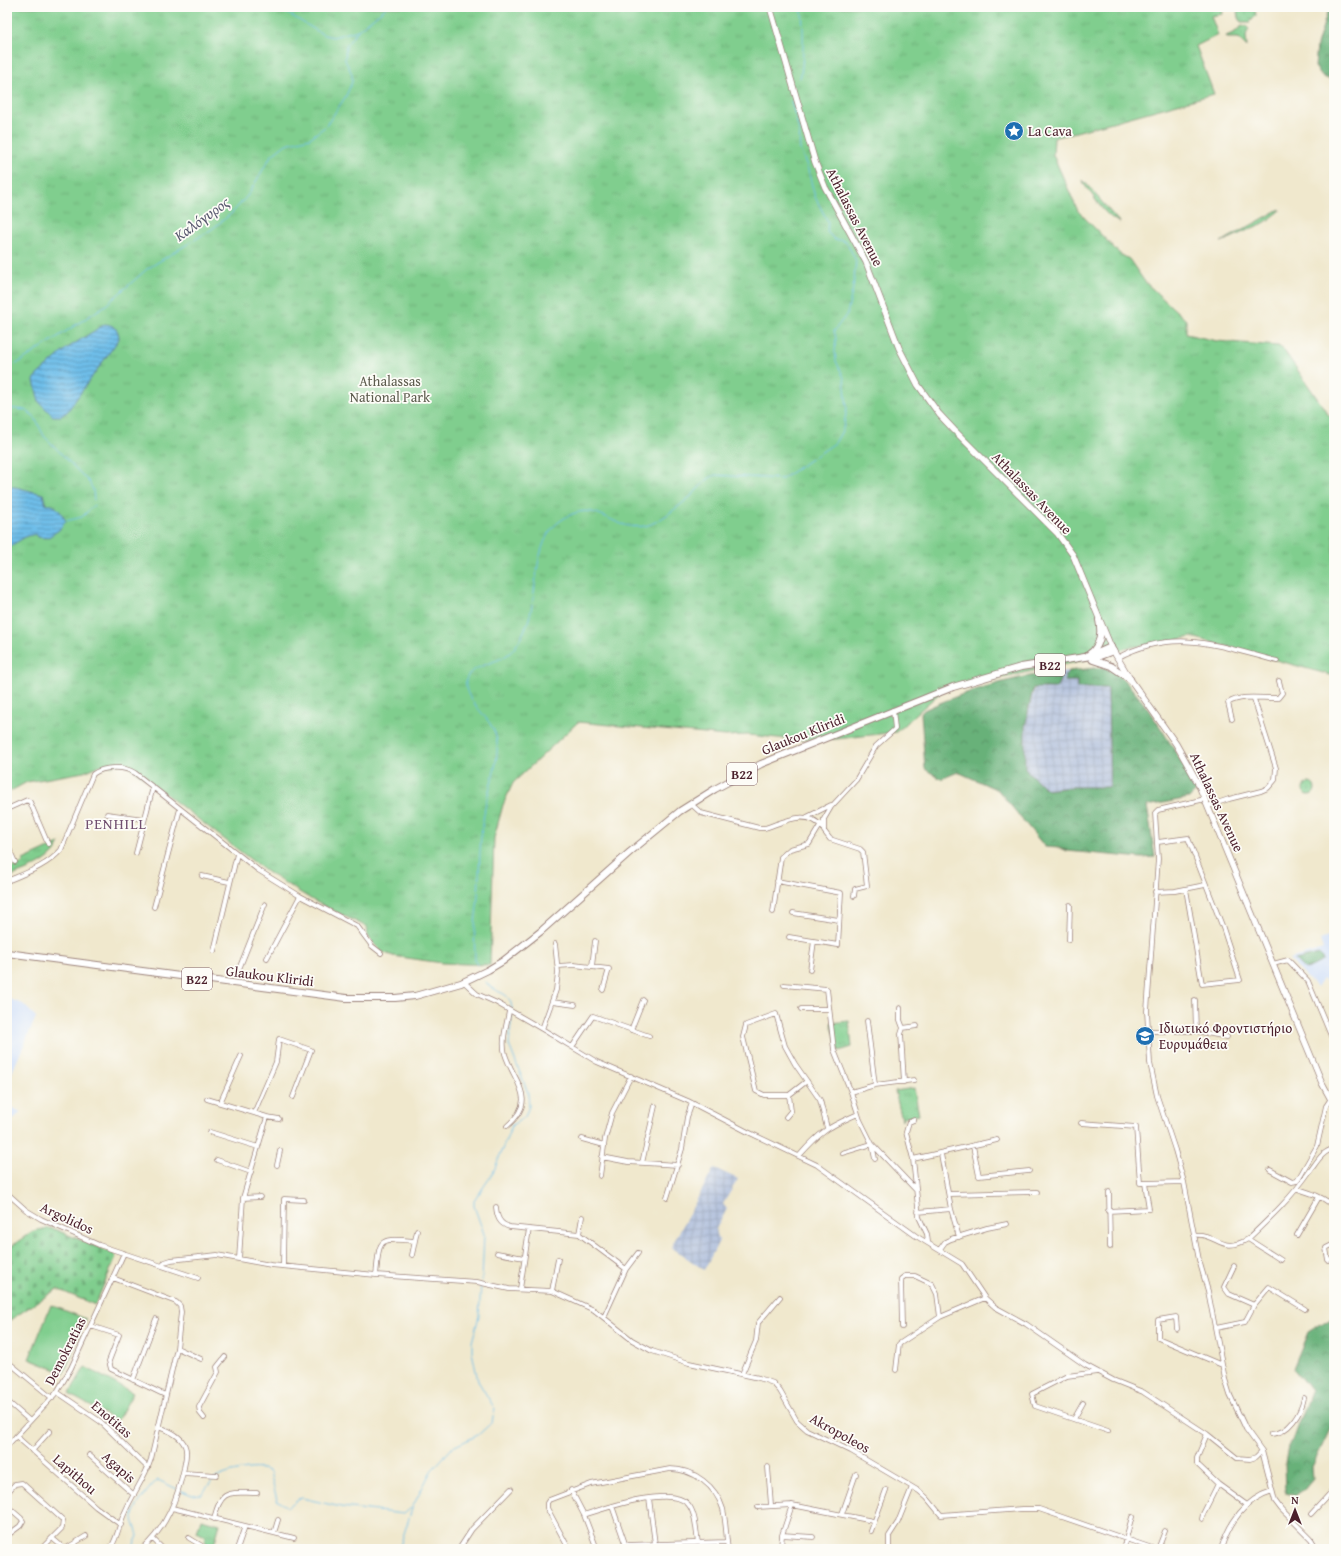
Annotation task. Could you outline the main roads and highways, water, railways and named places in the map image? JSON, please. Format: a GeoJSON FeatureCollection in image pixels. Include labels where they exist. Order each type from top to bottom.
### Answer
{"type":"FeatureCollection","features":[{"type":"Feature","properties":{"kind":"main road","name":"Athalassas Avenue"},"geometry":{"type":"LineString","coordinates":[[770,7],[815,162],[825,187],[866,262],[899,348],[918,385],[939,414],[1057,533],[1073,555],[1112,649],[1130,679],[1176,744],[1205,799],[1330,1100],[1334,1105]]}},
{"type":"Feature","properties":{"kind":"main road"},"geometry":{"type":"LineString","coordinates":[[1099,620],[1100,634],[1098,645],[1087,659],[1103,662],[1130,679]]}},
{"type":"Feature","properties":{"kind":"main road","name":"Glaukou Kliridi"},"geometry":{"type":"LineString","coordinates":[[7,953],[346,998],[387,998],[430,990],[462,981],[516,950],[540,932],[655,830],[691,804],[761,764],[953,687],[1009,670],[1087,659],[1112,649]]}},
{"type":"Feature","properties":{"kind":"water"},"geometry":{"type":"Polygon","coordinates":[[[105,324],[111,325],[117,330],[119,339],[67,412],[61,416],[53,416],[39,402],[34,381],[36,376],[66,349],[105,324]]]}},
{"type":"Feature","properties":{"kind":"water"},"geometry":{"type":"Polygon","coordinates":[[[7,485],[43,494],[46,505],[53,505],[56,507],[66,521],[59,530],[47,538],[38,537],[36,534],[27,536],[7,548],[7,485]]]}},
{"type":"Feature","properties":{"kind":"waterway"},"geometry":{"type":"LineString","coordinates":[[277,7],[324,35],[333,37],[358,30]]}},
{"type":"Feature","properties":{"kind":"waterway","name":"Καλόγυρος"},"geometry":{"type":"LineString","coordinates":[[15,365],[106,305],[147,269],[212,229],[232,213],[248,195],[271,156],[286,144],[310,138],[326,126],[346,96],[352,82],[352,74],[345,60],[346,46],[358,30],[387,7]]}},
{"type":"Feature","properties":{"kind":"waterway"},"geometry":{"type":"LineString","coordinates":[[800,78],[803,43],[803,21],[801,7]]}},
{"type":"Feature","properties":{"kind":"waterway"},"geometry":{"type":"LineString","coordinates":[[477,965],[475,961],[475,919],[478,898],[481,834],[486,805],[495,769],[497,742],[491,725],[469,696],[466,689],[466,681],[468,676],[477,668],[507,655],[513,650],[520,639],[530,615],[540,556],[544,542],[551,530],[560,521],[573,514],[584,511],[594,512],[621,524],[632,526],[645,526],[651,524],[675,509],[690,497],[708,479],[715,475],[782,479],[835,443],[843,429],[847,408],[844,378],[836,361],[836,338],[834,331],[847,314],[853,288],[856,261],[847,243],[842,240],[835,240],[827,232],[828,222],[815,197],[807,166],[800,150],[799,130],[791,101]]}},
{"type":"Feature","properties":{"kind":"waterway"},"geometry":{"type":"LineString","coordinates":[[7,408],[25,410],[34,416],[44,436],[89,482],[93,490],[94,500]]}},
{"type":"Feature","properties":{"kind":"waterway"},"geometry":{"type":"LineString","coordinates":[[66,521],[82,517],[94,505]]}},
{"type":"Feature","properties":{"kind":"waterway"},"geometry":{"type":"LineString","coordinates":[[486,982],[508,998],[511,1002],[512,1009]]}},
{"type":"Feature","properties":{"kind":"waterway"},"geometry":{"type":"LineString","coordinates":[[482,1281],[484,1234],[474,1206],[474,1201],[493,1173],[512,1125],[525,1117],[529,1106],[528,1093],[509,1045],[512,1013]]}},
{"type":"Feature","properties":{"kind":"waterway"},"geometry":{"type":"LineString","coordinates":[[399,1549],[413,1506],[431,1471],[453,1447],[478,1435],[492,1422],[495,1409],[478,1381],[472,1352],[472,1342],[479,1316],[481,1284]]}},
{"type":"Feature","properties":{"kind":"waterway"},"geometry":{"type":"LineString","coordinates":[[180,1490],[192,1495],[202,1494],[216,1478],[235,1471],[259,1469],[270,1472],[277,1500],[288,1507],[298,1499],[302,1498],[341,1507],[404,1514],[411,1508]]}},
{"type":"Feature","properties":{"kind":"waterway"},"geometry":{"type":"LineString","coordinates":[[132,1549],[138,1536],[133,1515],[136,1507],[144,1496],[158,1480],[177,1489]]}},
{"type":"Feature","properties":{"kind":"place","name":"La Cava"},"geometry":{"type":"Point","coordinates":[1014,131]}},
{"type":"Feature","properties":{"kind":"place","name":"Ιδιωτικό Φροντιστήριο Ευρυμάθεια"},"geometry":{"type":"Point","coordinates":[1145,1036]}},
{"type":"Feature","properties":{"kind":"district","name":"PENHILL"},"geometry":{"type":"Point","coordinates":[116,824]}},
{"type":"Feature","properties":{"kind":"park label","name":"Athalassas National Park"},"geometry":{"type":"Point","coordinates":[390,390]}}]}
